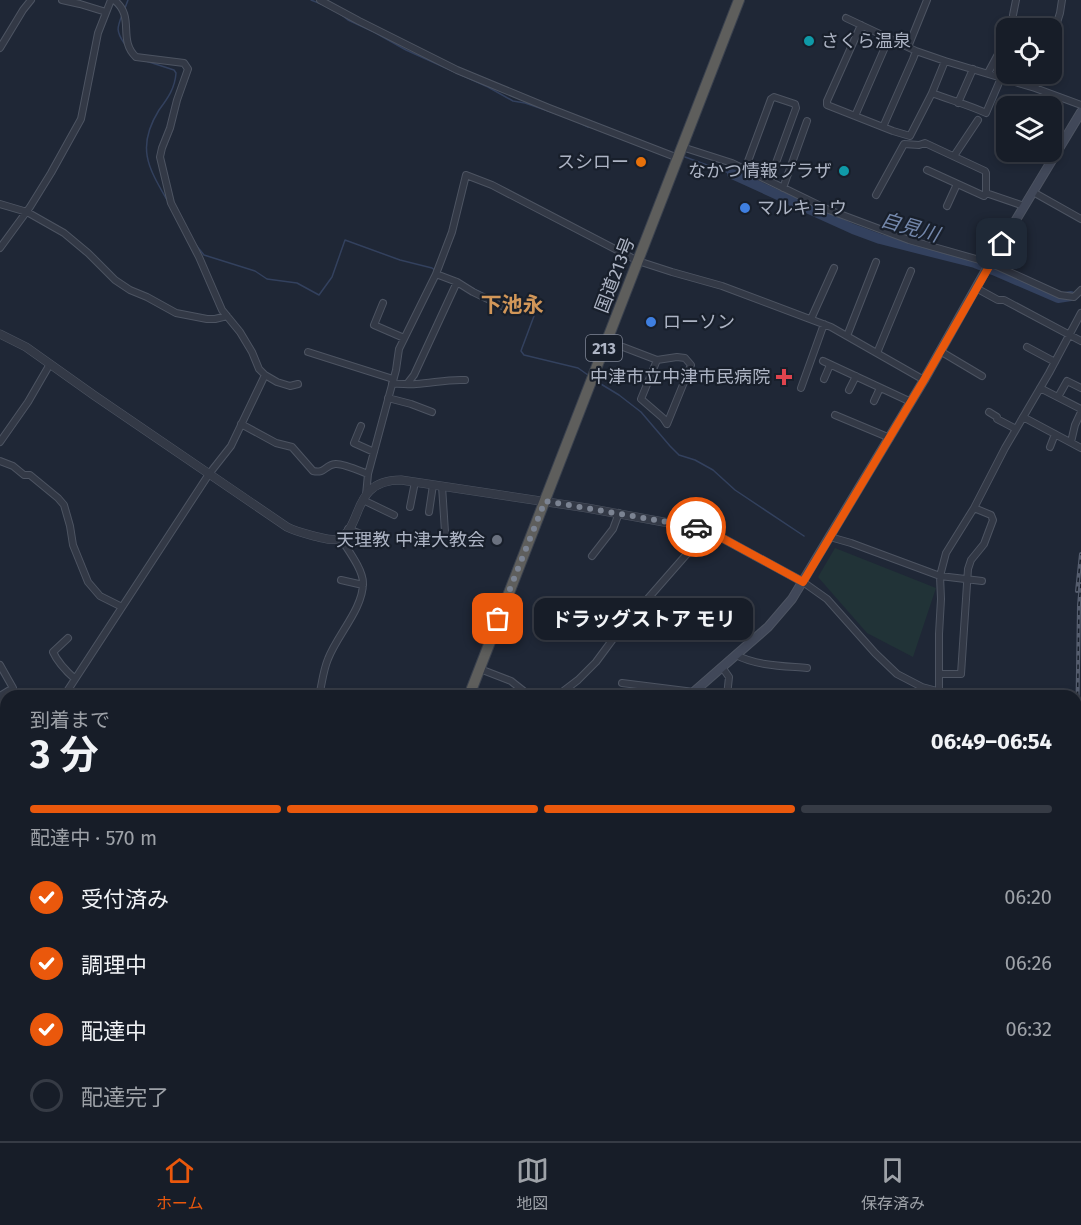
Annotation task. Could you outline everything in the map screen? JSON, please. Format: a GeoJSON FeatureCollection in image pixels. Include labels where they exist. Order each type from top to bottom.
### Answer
{"type":"FeatureCollection","features":[{"type":"Feature","properties":{"kind":"highway","name":"国道213号"},"geometry":{"type":"LineString","coordinates":[[472,690],[739,0]]}},
{"type":"Feature","properties":{"kind":"main road"},"geometry":{"type":"LineString","coordinates":[[696,690],[778,616],[803,582],[1081,112]]}},
{"type":"Feature","properties":{"kind":"street"},"geometry":{"type":"LineString","coordinates":[[0,48],[31,0]]}},
{"type":"Feature","properties":{"kind":"street"},"geometry":{"type":"LineString","coordinates":[[62,0],[106,12]]}},
{"type":"Feature","properties":{"kind":"street"},"geometry":{"type":"LineString","coordinates":[[0,248],[27,212],[81,119],[98,33],[113,0],[124,9],[126,43],[136,57],[184,63],[189,69],[160,157],[171,203],[222,310],[240,332],[259,369],[265,375],[284,384],[290,386],[297,384]]}},
{"type":"Feature","properties":{"kind":"street"},"geometry":{"type":"LineString","coordinates":[[320,0],[457,70],[549,108],[680,152],[725,161],[746,166],[770,171],[773,171],[796,108],[795,104],[774,97],[771,99],[746,166]]}},
{"type":"Feature","properties":{"kind":"street"},"geometry":{"type":"LineString","coordinates":[[908,47],[927,0]]}},
{"type":"Feature","properties":{"kind":"street"},"geometry":{"type":"LineString","coordinates":[[1013,15],[1016,0]]}},
{"type":"Feature","properties":{"kind":"street"},"geometry":{"type":"LineString","coordinates":[[1058,18],[1062,0]]}},
{"type":"Feature","properties":{"kind":"street"},"geometry":{"type":"LineString","coordinates":[[846,18],[916,51],[996,76]]}},
{"type":"Feature","properties":{"kind":"street"},"geometry":{"type":"LineString","coordinates":[[861,25],[827,105],[910,136],[945,61]]}},
{"type":"Feature","properties":{"kind":"street"},"geometry":{"type":"LineString","coordinates":[[855,117],[889,38]]}},
{"type":"Feature","properties":{"kind":"street"},"geometry":{"type":"LineString","coordinates":[[883,127],[916,51]]}},
{"type":"Feature","properties":{"kind":"street"},"geometry":{"type":"LineString","coordinates":[[988,73],[996,58]]}},
{"type":"Feature","properties":{"kind":"street"},"geometry":{"type":"LineString","coordinates":[[958,103],[973,69]]}},
{"type":"Feature","properties":{"kind":"street"},"geometry":{"type":"LineString","coordinates":[[932,93],[986,113],[998,84]]}},
{"type":"Feature","properties":{"kind":"street"},"geometry":{"type":"LineString","coordinates":[[1021,84],[1081,105]]}},
{"type":"Feature","properties":{"kind":"street"},"geometry":{"type":"LineString","coordinates":[[1035,88],[1036,84]]}},
{"type":"Feature","properties":{"kind":"street"},"geometry":{"type":"LineString","coordinates":[[954,156],[978,120]]}},
{"type":"Feature","properties":{"kind":"street"},"geometry":{"type":"LineString","coordinates":[[783,188],[807,121]]}},
{"type":"Feature","properties":{"kind":"street"},"geometry":{"type":"LineString","coordinates":[[876,195],[904,144],[925,143],[985,171],[986,193]]}},
{"type":"Feature","properties":{"kind":"street"},"geometry":{"type":"LineString","coordinates":[[746,166],[783,188],[829,210],[909,240],[990,263],[1060,295],[1074,297],[1081,290]]}},
{"type":"Feature","properties":{"kind":"street"},"geometry":{"type":"LineString","coordinates":[[927,170],[984,196],[986,193],[1024,206]]}},
{"type":"Feature","properties":{"kind":"street"},"geometry":{"type":"LineString","coordinates":[[0,334],[26,347],[295,531],[330,539],[340,537],[348,529],[364,497],[399,349],[436,274],[452,232],[466,175],[492,185],[638,261],[723,286],[824,324],[924,380]]}},
{"type":"Feature","properties":{"kind":"street"},"geometry":{"type":"LineString","coordinates":[[947,206],[957,184]]}},
{"type":"Feature","properties":{"kind":"street"},"geometry":{"type":"LineString","coordinates":[[1033,192],[1081,219]]}},
{"type":"Feature","properties":{"kind":"street"},"geometry":{"type":"LineString","coordinates":[[0,204],[27,212],[64,234],[94,258],[115,280],[176,313],[207,319],[227,316]]}},
{"type":"Feature","properties":{"kind":"street"},"geometry":{"type":"LineString","coordinates":[[847,336],[876,262]]}},
{"type":"Feature","properties":{"kind":"street"},"geometry":{"type":"LineString","coordinates":[[811,319],[834,268]]}},
{"type":"Feature","properties":{"kind":"street"},"geometry":{"type":"LineString","coordinates":[[877,353],[911,271]]}},
{"type":"Feature","properties":{"kind":"street"},"geometry":{"type":"LineString","coordinates":[[436,274],[457,282],[502,306]]}},
{"type":"Feature","properties":{"kind":"street"},"geometry":{"type":"LineString","coordinates":[[407,384],[414,375],[457,282]]}},
{"type":"Feature","properties":{"kind":"street"},"geometry":{"type":"LineString","coordinates":[[976,288],[998,300],[1004,300],[1081,341]]}},
{"type":"Feature","properties":{"kind":"street"},"geometry":{"type":"LineString","coordinates":[[382,303],[374,325],[404,338]]}},
{"type":"Feature","properties":{"kind":"street"},"geometry":{"type":"LineString","coordinates":[[935,690],[939,674],[940,576],[946,553],[974,508],[1081,313]]}},
{"type":"Feature","properties":{"kind":"street"},"geometry":{"type":"LineString","coordinates":[[801,388],[824,324]]}},
{"type":"Feature","properties":{"kind":"street"},"geometry":{"type":"LineString","coordinates":[[606,343],[657,360],[685,358],[691,366],[667,424],[641,399],[657,360]]}},
{"type":"Feature","properties":{"kind":"street"},"geometry":{"type":"LineString","coordinates":[[1027,347],[1055,362]]}},
{"type":"Feature","properties":{"kind":"street"},"geometry":{"type":"LineString","coordinates":[[308,351],[407,384],[465,380]]}},
{"type":"Feature","properties":{"kind":"street"},"geometry":{"type":"LineString","coordinates":[[940,351],[982,376]]}},
{"type":"Feature","properties":{"kind":"street"},"geometry":{"type":"LineString","coordinates":[[823,361],[911,402]]}},
{"type":"Feature","properties":{"kind":"street"},"geometry":{"type":"LineString","coordinates":[[0,442],[28,402],[50,364]]}},
{"type":"Feature","properties":{"kind":"street"},"geometry":{"type":"LineString","coordinates":[[824,379],[830,365]]}},
{"type":"Feature","properties":{"kind":"street"},"geometry":{"type":"LineString","coordinates":[[68,690],[209,474],[231,446],[265,375]]}},
{"type":"Feature","properties":{"kind":"street"},"geometry":{"type":"LineString","coordinates":[[849,390],[856,376]]}},
{"type":"Feature","properties":{"kind":"street"},"geometry":{"type":"LineString","coordinates":[[1058,397],[1066,381],[1081,388]]}},
{"type":"Feature","properties":{"kind":"street"},"geometry":{"type":"LineString","coordinates":[[874,401],[880,387]]}},
{"type":"Feature","properties":{"kind":"street"},"geometry":{"type":"LineString","coordinates":[[1040,388],[1081,410],[1071,442]]}},
{"type":"Feature","properties":{"kind":"street"},"geometry":{"type":"LineString","coordinates":[[388,399],[432,412]]}},
{"type":"Feature","properties":{"kind":"street"},"geometry":{"type":"LineString","coordinates":[[989,412],[1016,429]]}},
{"type":"Feature","properties":{"kind":"street"},"geometry":{"type":"LineString","coordinates":[[835,415],[890,438]]}},
{"type":"Feature","properties":{"kind":"street"},"geometry":{"type":"LineString","coordinates":[[1023,417],[1081,448]]}},
{"type":"Feature","properties":{"kind":"street"},"geometry":{"type":"LineString","coordinates":[[241,424],[276,443],[292,447],[313,471],[322,472],[332,464],[338,463],[368,474]]}},
{"type":"Feature","properties":{"kind":"street"},"geometry":{"type":"LineString","coordinates":[[361,426],[354,443],[374,452]]}},
{"type":"Feature","properties":{"kind":"street"},"geometry":{"type":"LineString","coordinates":[[1050,447],[1055,434]]}},
{"type":"Feature","properties":{"kind":"street"},"geometry":{"type":"LineString","coordinates":[[0,461],[13,466],[24,475],[30,475],[58,498],[64,506],[73,545],[88,582],[100,596],[122,607]]}},
{"type":"Feature","properties":{"kind":"street"},"geometry":{"type":"LineString","coordinates":[[364,497],[372,489],[385,482],[396,480],[619,513],[707,531],[819,592],[888,666],[905,679],[930,690]]}},
{"type":"Feature","properties":{"kind":"street"},"geometry":{"type":"LineString","coordinates":[[410,507],[415,482]]}},
{"type":"Feature","properties":{"kind":"street"},"geometry":{"type":"LineString","coordinates":[[429,512],[437,485]]}},
{"type":"Feature","properties":{"kind":"street"},"geometry":{"type":"LineString","coordinates":[[437,485],[446,532]]}},
{"type":"Feature","properties":{"kind":"street"},"geometry":{"type":"LineString","coordinates":[[364,497],[394,515]]}},
{"type":"Feature","properties":{"kind":"street"},"geometry":{"type":"LineString","coordinates":[[939,674],[961,674],[968,569],[984,544],[993,520],[991,515],[974,508]]}},
{"type":"Feature","properties":{"kind":"street"},"geometry":{"type":"LineString","coordinates":[[592,556],[612,529],[619,513]]}},
{"type":"Feature","properties":{"kind":"street"},"geometry":{"type":"LineString","coordinates":[[348,529],[385,543]]}},
{"type":"Feature","properties":{"kind":"street"},"geometry":{"type":"LineString","coordinates":[[565,690],[596,662],[616,635],[707,531]]}},
{"type":"Feature","properties":{"kind":"street"},"geometry":{"type":"LineString","coordinates":[[320,690],[328,659],[360,601],[363,585],[358,568],[340,537]]}},
{"type":"Feature","properties":{"kind":"street"},"geometry":{"type":"LineString","coordinates":[[830,537],[940,576],[982,581]]}},
{"type":"Feature","properties":{"kind":"street"},"geometry":{"type":"LineString","coordinates":[[341,580],[363,585]]}},
{"type":"Feature","properties":{"kind":"street"},"geometry":{"type":"LineString","coordinates":[[68,638],[53,652],[56,659],[75,679]]}},
{"type":"Feature","properties":{"kind":"street"},"geometry":{"type":"LineString","coordinates":[[736,655],[764,663],[807,668]]}},
{"type":"Feature","properties":{"kind":"street"},"geometry":{"type":"LineString","coordinates":[[0,665],[13,688],[10,690]]}},
{"type":"Feature","properties":{"kind":"street"},"geometry":{"type":"LineString","coordinates":[[722,667],[729,677],[728,690]]}},
{"type":"Feature","properties":{"kind":"street"},"geometry":{"type":"LineString","coordinates":[[480,669],[511,681],[522,690]]}},
{"type":"Feature","properties":{"kind":"street"},"geometry":{"type":"LineString","coordinates":[[622,683],[667,690]]}},
{"type":"Feature","properties":{"kind":"shaded area"},"geometry":{"type":"Polygon","coordinates":[[[835,548],[936,588],[913,657],[867,633],[818,577],[835,548]]]}},
{"type":"Feature","properties":{"kind":"waterway"},"geometry":{"type":"LineString","coordinates":[[125,8],[128,0]]}},
{"type":"Feature","properties":{"kind":"waterway"},"geometry":{"type":"LineString","coordinates":[[311,0],[324,5]]}},
{"type":"Feature","properties":{"kind":"waterway"},"geometry":{"type":"LineString","coordinates":[[339,13],[406,50],[488,87],[513,101],[557,114]]}},
{"type":"Feature","properties":{"kind":"waterway"},"geometry":{"type":"LineString","coordinates":[[122,15],[118,29],[124,43]]}},
{"type":"Feature","properties":{"kind":"waterway"},"geometry":{"type":"LineString","coordinates":[[146,61],[174,70],[176,73],[170,93],[152,123],[146,146],[150,167],[167,200]]}},
{"type":"Feature","properties":{"kind":"waterway"},"geometry":{"type":"LineString","coordinates":[[578,122],[590,127]]}},
{"type":"Feature","properties":{"kind":"waterway"},"geometry":{"type":"LineString","coordinates":[[685,157],[732,174]]}},
{"type":"Feature","properties":{"kind":"waterway","name":"自見川"},"geometry":{"type":"LineString","coordinates":[[732,174],[880,239],[975,263],[1058,298],[1071,296]]}},
{"type":"Feature","properties":{"kind":"waterway"},"geometry":{"type":"LineString","coordinates":[[196,245],[204,255],[255,271],[267,279],[297,283],[319,295],[332,277],[345,240],[436,271]]}},
{"type":"Feature","properties":{"kind":"waterway"},"geometry":{"type":"LineString","coordinates":[[472,288],[506,305],[533,312],[534,316],[521,351],[524,355],[578,368],[588,375]]}},
{"type":"Feature","properties":{"kind":"waterway"},"geometry":{"type":"LineString","coordinates":[[596,381],[641,412],[679,455],[695,460],[713,470],[735,490],[804,536]]}},
{"type":"Feature","properties":{"kind":"railway"},"geometry":{"type":"LineString","coordinates":[[1077,591],[1081,554]]}},
{"type":"Feature","properties":{"kind":"railway"},"geometry":{"type":"LineString","coordinates":[[1078,690],[1081,584]]}},
{"type":"Feature","properties":{"kind":"way so far"},"geometry":{"type":"LineString","coordinates":[[498,619],[545,501],[696,527]]}},
{"type":"Feature","properties":{"kind":"place","name":"さくら温泉"},"geometry":{"type":"Point","coordinates":[809,41]}},
{"type":"Feature","properties":{"kind":"place","name":"スシロー"},"geometry":{"type":"Point","coordinates":[641,162]}},
{"type":"Feature","properties":{"kind":"place","name":"なかつ情報プラザ"},"geometry":{"type":"Point","coordinates":[844,171]}},
{"type":"Feature","properties":{"kind":"place","name":"マルキョウ"},"geometry":{"type":"Point","coordinates":[745,208]}},
{"type":"Feature","properties":{"kind":"place","name":"ローソン"},"geometry":{"type":"Point","coordinates":[651,322]}},
{"type":"Feature","properties":{"kind":"place","name":"中津市立中津市民病院"},"geometry":{"type":"Point","coordinates":[784,377]}},
{"type":"Feature","properties":{"kind":"place","name":"天理教 中津大教会"},"geometry":{"type":"Point","coordinates":[497,540]}},
{"type":"Feature","properties":{"kind":"place","name":"ドラッグストア モリ"},"geometry":{"type":"Point","coordinates":[498,619]}},
{"type":"Feature","properties":{"kind":"district","name":"下池永"},"geometry":{"type":"Point","coordinates":[512,305]}},
{"type":"Feature","properties":{"kind":"route"},"geometry":{"type":"LineString","coordinates":[[696,527],[713,533],[803,582],[1002,244]]}}]}
